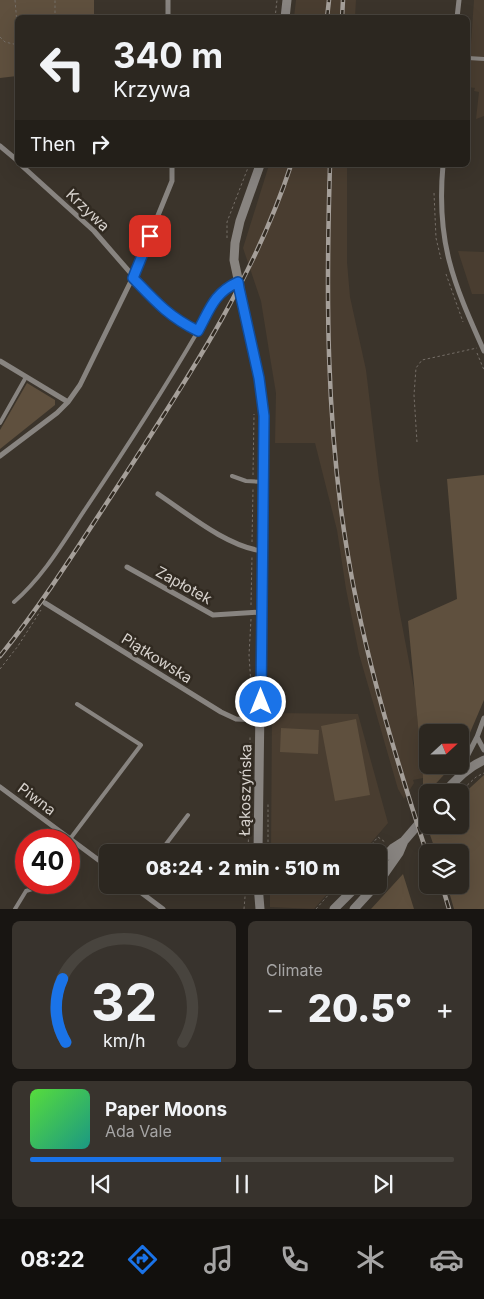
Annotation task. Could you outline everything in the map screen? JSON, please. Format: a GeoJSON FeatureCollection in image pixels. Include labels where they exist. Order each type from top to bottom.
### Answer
{"type":"FeatureCollection","features":[{"type":"Feature","properties":{"kind":"street"},"geometry":{"type":"LineString","coordinates":[[168,0],[168,15]]}},
{"type":"Feature","properties":{"kind":"street"},"geometry":{"type":"LineString","coordinates":[[285,15],[286,0]]}},
{"type":"Feature","properties":{"kind":"street"},"geometry":{"type":"LineString","coordinates":[[457,15],[459,0]]}},
{"type":"Feature","properties":{"kind":"street"},"geometry":{"type":"LineString","coordinates":[[0,146],[15,159]]}},
{"type":"Feature","properties":{"kind":"street","name":"Krzywa"},"geometry":{"type":"LineString","coordinates":[[24,167],[94,231],[161,308],[180,322],[198,331]]}},
{"type":"Feature","properties":{"kind":"street"},"geometry":{"type":"LineString","coordinates":[[0,456],[57,413],[68,402],[80,385],[133,278],[172,181],[172,167]]}},
{"type":"Feature","properties":{"kind":"street","name":"Łąkoszyńska"},"geometry":{"type":"LineString","coordinates":[[258,844],[264,416],[263,398],[234,260],[237,234],[259,167]]}},
{"type":"Feature","properties":{"kind":"street"},"geometry":{"type":"LineString","coordinates":[[443,167],[441,204],[445,250],[459,294],[483,349]]}},
{"type":"Feature","properties":{"kind":"street"},"geometry":{"type":"LineString","coordinates":[[198,331],[216,297],[224,288],[238,282]]}},
{"type":"Feature","properties":{"kind":"street"},"geometry":{"type":"LineString","coordinates":[[0,361],[68,402]]}},
{"type":"Feature","properties":{"kind":"street"},"geometry":{"type":"LineString","coordinates":[[158,494],[230,541],[248,549],[262,552]]}},
{"type":"Feature","properties":{"kind":"street","name":"Zapłotek"},"geometry":{"type":"LineString","coordinates":[[127,567],[213,616],[261,612]]}},
{"type":"Feature","properties":{"kind":"street","name":"Piątkowska"},"geometry":{"type":"LineString","coordinates":[[45,603],[221,712],[236,719],[261,720]]}},
{"type":"Feature","properties":{"kind":"street"},"geometry":{"type":"LineString","coordinates":[[456,780],[484,718]]}},
{"type":"Feature","properties":{"kind":"street"},"geometry":{"type":"LineString","coordinates":[[477,736],[484,750]]}},
{"type":"Feature","properties":{"kind":"street"},"geometry":{"type":"LineString","coordinates":[[452,784],[474,765],[484,760]]}},
{"type":"Feature","properties":{"kind":"street","name":"Piwna"},"geometry":{"type":"LineString","coordinates":[[0,787],[57,829]]}},
{"type":"Feature","properties":{"kind":"street"},"geometry":{"type":"LineString","coordinates":[[387,855],[404,841],[419,824]]}},
{"type":"Feature","properties":{"kind":"street"},"geometry":{"type":"LineString","coordinates":[[387,870],[399,853],[404,841]]}},
{"type":"Feature","properties":{"kind":"street","name":"Piwna"},"geometry":{"type":"LineString","coordinates":[[80,846],[99,860]]}},
{"type":"Feature","properties":{"kind":"street"},"geometry":{"type":"LineString","coordinates":[[144,894],[163,909]]}},
{"type":"Feature","properties":{"kind":"street"},"geometry":{"type":"LineString","coordinates":[[259,894],[260,909]]}},
{"type":"Feature","properties":{"kind":"street"},"geometry":{"type":"LineString","coordinates":[[334,909],[349,894]]}},
{"type":"Feature","properties":{"kind":"street"},"geometry":{"type":"LineString","coordinates":[[354,909],[368,894]]}},
{"type":"Feature","properties":{"kind":"lane"},"geometry":{"type":"LineString","coordinates":[[470,58],[484,59]]}},
{"type":"Feature","properties":{"kind":"lane"},"geometry":{"type":"LineString","coordinates":[[14,602],[33,584],[52,559],[132,441],[198,331]]}},
{"type":"Feature","properties":{"kind":"lane"},"geometry":{"type":"LineString","coordinates":[[0,423],[26,377]]}},
{"type":"Feature","properties":{"kind":"lane"},"geometry":{"type":"LineString","coordinates":[[232,476],[246,481],[264,482]]}},
{"type":"Feature","properties":{"kind":"lane"},"geometry":{"type":"LineString","coordinates":[[76,704],[142,745],[78,829]]}},
{"type":"Feature","properties":{"kind":"lane"},"geometry":{"type":"LineString","coordinates":[[166,844],[188,815]]}},
{"type":"Feature","properties":{"kind":"lane"},"geometry":{"type":"LineString","coordinates":[[15,909],[24,894]]}},
{"type":"Feature","properties":{"kind":"path"},"geometry":{"type":"LineString","coordinates":[[15,0],[16,15]]}},
{"type":"Feature","properties":{"kind":"path"},"geometry":{"type":"LineString","coordinates":[[55,0],[55,15]]}},
{"type":"Feature","properties":{"kind":"path"},"geometry":{"type":"LineString","coordinates":[[275,15],[276,0]]}},
{"type":"Feature","properties":{"kind":"path"},"geometry":{"type":"LineString","coordinates":[[0,37],[5,42],[15,44]]}},
{"type":"Feature","properties":{"kind":"path"},"geometry":{"type":"LineString","coordinates":[[416,442],[414,395],[416,368],[422,360],[483,349]]}},
{"type":"Feature","properties":{"kind":"path"},"geometry":{"type":"LineString","coordinates":[[0,669],[18,646],[45,603]]}},
{"type":"Feature","properties":{"kind":"path"},"geometry":{"type":"LineString","coordinates":[[469,784],[484,773]]}},
{"type":"Feature","properties":{"kind":"path"},"geometry":{"type":"LineString","coordinates":[[372,844],[378,837]]}},
{"type":"Feature","properties":{"kind":"path"},"geometry":{"type":"LineString","coordinates":[[244,909],[245,894]]}},
{"type":"Feature","properties":{"kind":"path"},"geometry":{"type":"LineString","coordinates":[[316,909],[329,894]]}},
{"type":"Feature","properties":{"kind":"shaded area"},"geometry":{"type":"Polygon","coordinates":[[[0,0],[94,0],[94,15],[15,15],[15,76],[0,78],[0,0]]]}},
{"type":"Feature","properties":{"kind":"shaded area"},"geometry":{"type":"Polygon","coordinates":[[[296,0],[356,0],[355,15],[294,15],[296,0]]]}},
{"type":"Feature","properties":{"kind":"shaded area"},"geometry":{"type":"Polygon","coordinates":[[[474,0],[484,0],[484,116],[476,119],[479,92],[474,91],[475,88],[470,87],[474,0]]]}},
{"type":"Feature","properties":{"kind":"shaded area"},"geometry":{"type":"Polygon","coordinates":[[[268,167],[347,167],[347,262],[350,297],[366,370],[379,479],[399,609],[415,693],[419,736],[419,774],[423,774],[423,778],[413,780],[414,783],[404,799],[398,789],[359,654],[337,530],[315,443],[275,443],[276,393],[261,301],[243,248],[268,167]]]}},
{"type":"Feature","properties":{"kind":"shaded area"},"geometry":{"type":"Polygon","coordinates":[[[458,251],[484,252],[484,294],[472,294],[458,251]]]}},
{"type":"Feature","properties":{"kind":"shaded area"},"geometry":{"type":"Polygon","coordinates":[[[27,383],[55,400],[55,405],[0,449],[0,430],[27,383]]]}},
{"type":"Feature","properties":{"kind":"shaded area"},"geometry":{"type":"Polygon","coordinates":[[[484,475],[484,700],[469,735],[469,724],[419,724],[419,736],[408,621],[457,599],[447,479],[484,475]]]}},
{"type":"Feature","properties":{"kind":"shaded area"},"geometry":{"type":"Polygon","coordinates":[[[272,713],[358,714],[388,823],[370,844],[271,844],[272,713]]]}},
{"type":"Feature","properties":{"kind":"shaded area"},"geometry":{"type":"Polygon","coordinates":[[[356,719],[370,795],[335,801],[321,726],[356,719]]]}},
{"type":"Feature","properties":{"kind":"shaded area"},"geometry":{"type":"Polygon","coordinates":[[[281,728],[319,730],[318,754],[280,752],[281,728]]]}},
{"type":"Feature","properties":{"kind":"shaded area"},"geometry":{"type":"Polygon","coordinates":[[[423,774],[445,774],[435,784],[423,784],[423,774]]]}},
{"type":"Feature","properties":{"kind":"shaded area"},"geometry":{"type":"Polygon","coordinates":[[[484,775],[484,909],[454,909],[450,894],[469,894],[469,844],[433,844],[430,834],[469,834],[469,789],[484,775]]]}},
{"type":"Feature","properties":{"kind":"shaded area"},"geometry":{"type":"Polygon","coordinates":[[[403,874],[414,909],[371,909],[385,894],[387,894],[387,892],[403,874]]]}},
{"type":"Feature","properties":{"kind":"shaded area"},"geometry":{"type":"Polygon","coordinates":[[[270,894],[327,894],[314,909],[270,907],[270,894]]]}},
{"type":"Feature","properties":{"kind":"railway"},"geometry":{"type":"LineString","coordinates":[[327,15],[329,0]]}},
{"type":"Feature","properties":{"kind":"railway"},"geometry":{"type":"LineString","coordinates":[[342,15],[343,0]]}},
{"type":"Feature","properties":{"kind":"railway"},"geometry":{"type":"LineString","coordinates":[[0,656],[66,565],[151,435],[219,324],[259,247],[290,167]]}},
{"type":"Feature","properties":{"kind":"railway"},"geometry":{"type":"LineString","coordinates":[[330,167],[329,358],[331,406],[340,502],[354,589],[371,667],[392,743],[424,844]]}},
{"type":"Feature","properties":{"kind":"railway"},"geometry":{"type":"LineString","coordinates":[[445,894],[449,909]]}},
{"type":"Feature","properties":{"kind":"route"},"geometry":{"type":"LineString","coordinates":[[150,236],[133,278],[161,308],[180,322],[198,331],[216,297],[224,288],[238,282],[263,398],[264,416],[261,702]]}}]}
